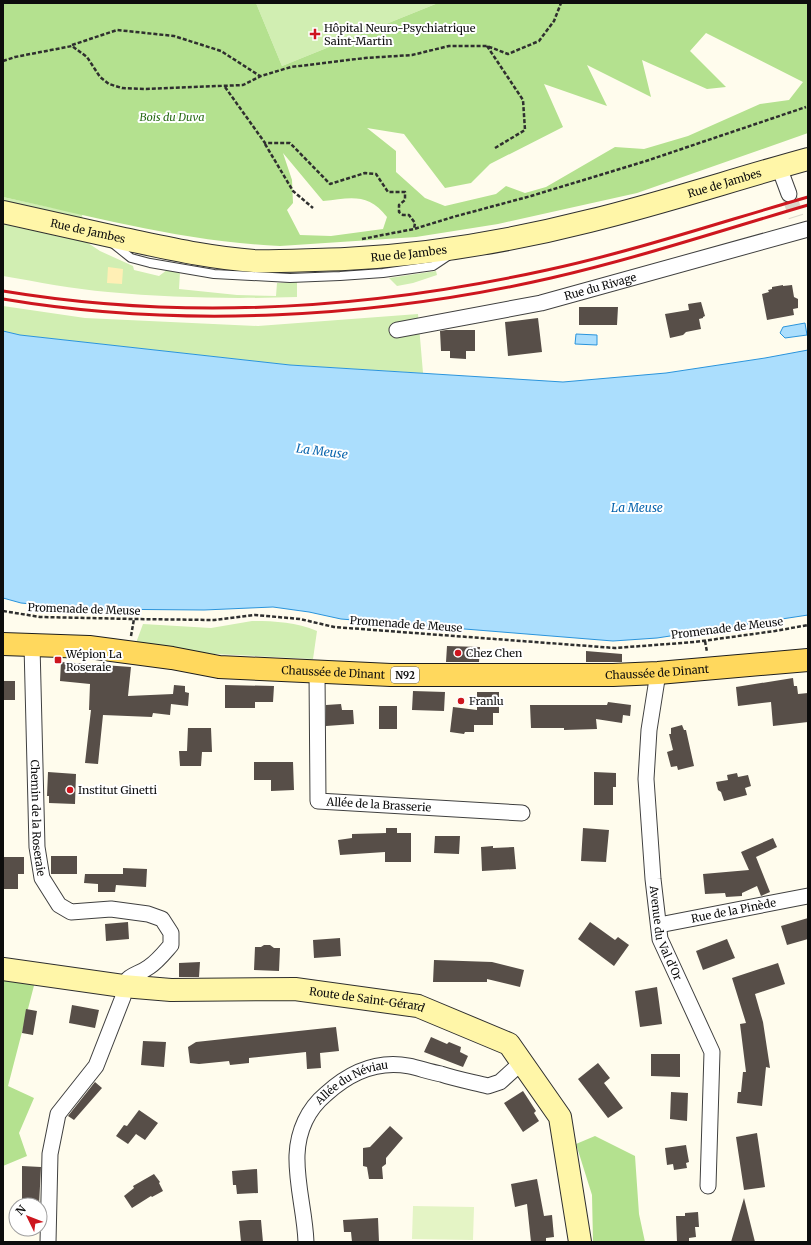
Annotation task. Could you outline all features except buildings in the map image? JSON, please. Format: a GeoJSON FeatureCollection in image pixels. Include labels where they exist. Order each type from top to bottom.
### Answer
{"type":"FeatureCollection","features":[{"type":"Feature","properties":{"kind":"main road","name":"Rue de Jambes"},"geometry":{"type":"LineString","coordinates":[[3,212],[218,257],[255,261],[290,261],[374,257],[464,246],[588,222],[808,159]]}},
{"type":"Feature","properties":{"kind":"main road","name":"Chaussée de Dinant"},"geometry":{"type":"LineString","coordinates":[[3,644],[89,647],[172,658],[219,667],[391,675],[613,675],[808,660]]}},
{"type":"Feature","properties":{"kind":"main road","name":"Route de Saint-Gérard"},"geometry":{"type":"LineString","coordinates":[[3,969],[123,986],[171,990],[295,989],[418,1006],[509,1044],[560,1117],[580,1242]]}},
{"type":"Feature","properties":{"kind":"street"},"geometry":{"type":"LineString","coordinates":[[780,167],[789,194]]}},
{"type":"Feature","properties":{"kind":"street","name":"Rue du Rivage"},"geometry":{"type":"LineString","coordinates":[[397,330],[541,302],[801,225]]}},
{"type":"Feature","properties":{"kind":"street","name":"Chemin de la Roseraie"},"geometry":{"type":"LineString","coordinates":[[32,645],[37,847],[42,878],[59,905],[71,912],[111,909],[148,914],[162,919],[171,933],[172,945],[157,961],[148,968],[136,973],[127,980],[123,986]]}},
{"type":"Feature","properties":{"kind":"street","name":"Allée de la Brasserie"},"geometry":{"type":"LineString","coordinates":[[317,672],[318,801],[522,813]]}},
{"type":"Feature","properties":{"kind":"street","name":"Avenue du Val d'Or"},"geometry":{"type":"LineString","coordinates":[[658,672],[649,730],[646,779],[653,880],[660,939],[712,1052],[708,1186]]}},
{"type":"Feature","properties":{"kind":"street","name":"Rue de la Pinède"},"geometry":{"type":"LineString","coordinates":[[658,925],[808,896]]}},
{"type":"Feature","properties":{"kind":"street"},"geometry":{"type":"LineString","coordinates":[[48,1242],[50,1154],[58,1114],[96,1066],[123,997],[123,986]]}},
{"type":"Feature","properties":{"kind":"street","name":"Allée du Néviau"},"geometry":{"type":"LineString","coordinates":[[306,1242],[297,1154],[302,1129],[310,1111],[318,1100],[332,1088],[361,1070],[375,1066],[393,1064],[408,1066],[488,1086],[500,1082],[522,1062]]}},
{"type":"Feature","properties":{"kind":"path"},"geometry":{"type":"LineString","coordinates":[[72,46],[87,57],[100,77],[109,84],[122,88],[146,89],[243,85],[261,76],[291,67],[365,58],[412,55],[449,46],[487,46],[508,54],[539,41],[554,21],[561,3]]}},
{"type":"Feature","properties":{"kind":"path"},"geometry":{"type":"LineString","coordinates":[[3,61],[15,57],[72,46],[117,30],[174,36],[221,51],[261,76]]}},
{"type":"Feature","properties":{"kind":"path"},"geometry":{"type":"LineString","coordinates":[[487,46],[523,100],[525,130],[495,148]]}},
{"type":"Feature","properties":{"kind":"path"},"geometry":{"type":"LineString","coordinates":[[225,86],[265,143],[293,191],[313,208]]}},
{"type":"Feature","properties":{"kind":"path"},"geometry":{"type":"LineString","coordinates":[[361,239],[414,229],[531,196],[806,107]]}},
{"type":"Feature","properties":{"kind":"path"},"geometry":{"type":"LineString","coordinates":[[265,143],[290,143],[330,184],[365,173],[376,174],[388,192],[405,192],[406,200],[399,205],[399,212],[403,215],[409,214],[415,223],[414,229]]}},
{"type":"Feature","properties":{"kind":"path","name":"Promenade de Meuse"},"geometry":{"type":"LineString","coordinates":[[3,611],[40,617],[126,619],[214,620],[255,615],[300,619],[334,627],[615,648],[705,641],[808,625]]}},
{"type":"Feature","properties":{"kind":"path"},"geometry":{"type":"LineString","coordinates":[[705,641],[706,650]]}},
{"type":"Feature","properties":{"kind":"green space","name":"Bois du Duva"},"geometry":{"type":"Polygon","coordinates":[[[3,3],[256,3],[282,66],[438,3],[808,3],[808,133],[637,193],[498,224],[416,237],[280,246],[245,244],[140,228],[3,197],[3,3]],[[706,33],[690,51],[726,87],[707,89],[642,60],[651,97],[587,65],[607,106],[544,84],[563,127],[490,164],[471,183],[445,188],[404,134],[367,128],[396,151],[396,172],[425,198],[445,206],[496,194],[506,186],[525,193],[546,187],[615,147],[644,149],[688,136],[760,104],[789,100],[803,82],[706,33]],[[283,153],[292,180],[293,203],[287,210],[300,235],[331,236],[383,229],[387,217],[380,209],[366,200],[358,198],[323,201],[283,153]]]}},
{"type":"Feature","properties":{"kind":"green space","name":"Hôpital Neuro-Psychiatrique Saint-Martin"},"geometry":{"type":"Polygon","coordinates":[[[256,3],[438,3],[282,66],[256,3]]]}},
{"type":"Feature","properties":{"kind":"green space"},"geometry":{"type":"Polygon","coordinates":[[[3,197],[82,214],[85,241],[100,251],[133,266],[134,270],[159,276],[167,270],[180,272],[179,289],[237,295],[276,296],[277,283],[297,282],[297,297],[202,298],[155,296],[82,289],[3,276],[3,197]]]}},
{"type":"Feature","properties":{"kind":"green space"},"geometry":{"type":"Polygon","coordinates":[[[436,271],[437,275],[413,283],[397,286],[389,278],[436,271]]]}},
{"type":"Feature","properties":{"kind":"green space"},"geometry":{"type":"Polygon","coordinates":[[[3,306],[85,318],[258,326],[418,314],[423,373],[290,365],[20,335],[3,331],[3,306]]]}},
{"type":"Feature","properties":{"kind":"green space"},"geometry":{"type":"Polygon","coordinates":[[[252,621],[285,623],[317,631],[313,659],[214,654],[136,643],[143,624],[211,628],[252,621]]]}},
{"type":"Feature","properties":{"kind":"green space"},"geometry":{"type":"Polygon","coordinates":[[[3,969],[37,974],[8,1086],[34,1098],[19,1133],[27,1156],[3,1166],[3,969]]]}},
{"type":"Feature","properties":{"kind":"green space"},"geometry":{"type":"Polygon","coordinates":[[[595,1136],[635,1156],[639,1214],[645,1242],[593,1242],[592,1195],[576,1144],[595,1136]]]}},
{"type":"Feature","properties":{"kind":"green space"},"geometry":{"type":"Polygon","coordinates":[[[413,1206],[474,1207],[473,1240],[412,1239],[413,1206]]]}},
{"type":"Feature","properties":{"kind":"sand"},"geometry":{"type":"Polygon","coordinates":[[[108,267],[123,269],[122,284],[107,283],[108,267]]]}},
{"type":"Feature","properties":{"kind":"water"},"geometry":{"type":"Polygon","coordinates":[[[805,323],[807,335],[785,338],[780,333],[783,327],[805,323]]]}},
{"type":"Feature","properties":{"kind":"water","name":"La Meuse"},"geometry":{"type":"Polygon","coordinates":[[[3,331],[20,335],[290,365],[563,382],[666,373],[808,350],[808,615],[657,638],[613,641],[341,619],[309,612],[273,607],[204,610],[83,609],[21,603],[3,598],[3,331]]]}},
{"type":"Feature","properties":{"kind":"water"},"geometry":{"type":"Polygon","coordinates":[[[576,334],[597,335],[597,345],[575,344],[576,334]]]}},
{"type":"Feature","properties":{"kind":"tunnel"},"geometry":{"type":"LineString","coordinates":[[789,194],[796,217]]}},
{"type":"Feature","properties":{"kind":"railway"},"geometry":{"type":"LineString","coordinates":[[3,291],[71,300],[139,306],[207,308],[344,302],[412,294],[547,270],[613,254],[808,197]]}},
{"type":"Feature","properties":{"kind":"railway"},"geometry":{"type":"LineString","coordinates":[[3,299],[70,308],[139,314],[208,316],[278,315],[347,310],[416,302],[484,292],[584,270],[648,253],[808,205]]}},
{"type":"Feature","properties":{"kind":"place","name":"Hôpital Neuro-Psychiatrique Saint-Martin"},"geometry":{"type":"Point","coordinates":[315,34]}},
{"type":"Feature","properties":{"kind":"place","name":"Chez Chen"},"geometry":{"type":"Point","coordinates":[458,653]}},
{"type":"Feature","properties":{"kind":"place","name":"Wépion La Roseraie"},"geometry":{"type":"Point","coordinates":[58,660]}},
{"type":"Feature","properties":{"kind":"place","name":"Franlu"},"geometry":{"type":"Point","coordinates":[461,701]}},
{"type":"Feature","properties":{"kind":"place","name":"Institut Ginetti"},"geometry":{"type":"Point","coordinates":[70,790]}}]}
